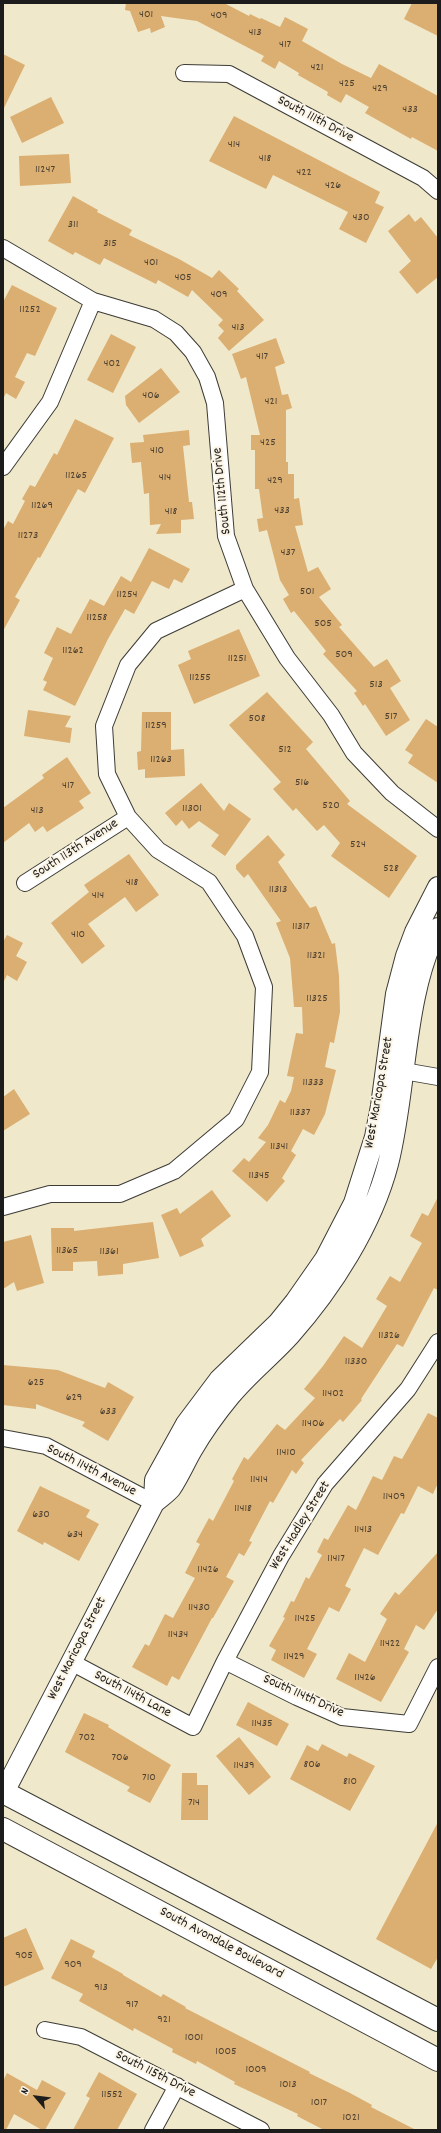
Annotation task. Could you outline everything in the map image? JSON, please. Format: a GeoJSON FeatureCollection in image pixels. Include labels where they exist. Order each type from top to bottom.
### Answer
{"type":"FeatureCollection","features":[{"type":"Feature","properties":{"kind":"main road"},"geometry":{"type":"LineString","coordinates":[[3,1793],[438,2020]]}},
{"type":"Feature","properties":{"kind":"main road","name":"South Avondale Boulevard"},"geometry":{"type":"LineString","coordinates":[[3,1829],[438,2060]]}},
{"type":"Feature","properties":{"kind":"street","name":"South 111th Drive"},"geometry":{"type":"LineString","coordinates":[[184,73],[229,74],[422,178],[438,191]]}},
{"type":"Feature","properties":{"kind":"street","name":"South 112th Drive"},"geometry":{"type":"LineString","coordinates":[[3,248],[93,301],[128,310],[154,319],[176,333],[193,352],[207,377],[215,403],[226,536],[246,589],[288,658],[331,715],[354,753],[392,793],[438,829]]}},
{"type":"Feature","properties":{"kind":"street"},"geometry":{"type":"LineString","coordinates":[[3,467],[50,402],[93,301]]}},
{"type":"Feature","properties":{"kind":"street"},"geometry":{"type":"LineString","coordinates":[[3,1207],[50,1194],[120,1194],[174,1172],[236,1119],[260,1072],[264,987],[245,936],[209,882],[158,850],[128,817],[107,774],[104,726],[128,665],[156,631],[246,589]]}},
{"type":"Feature","properties":{"kind":"street","name":"South 113th Avenue"},"geometry":{"type":"LineString","coordinates":[[25,883],[128,817]]}},
{"type":"Feature","properties":{"kind":"street","name":"West Maricopa Street"},"geometry":{"type":"LineString","coordinates":[[3,1793],[154,1503],[170,1489],[203,1432],[230,1396],[289,1336],[327,1290],[370,1211],[388,1166],[398,1121],[395,1069],[396,994],[406,956],[415,932],[438,887]]}},
{"type":"Feature","properties":{"kind":"street","name":"West Maricopa Street"},"geometry":{"type":"LineString","coordinates":[[395,1069],[428,955],[438,928]]}},
{"type":"Feature","properties":{"kind":"street"},"geometry":{"type":"LineString","coordinates":[[395,1069],[438,1077]]}},
{"type":"Feature","properties":{"kind":"street","name":"West Hadley Street"},"geometry":{"type":"LineString","coordinates":[[193,1727],[225,1661],[281,1556],[325,1484],[408,1389],[438,1342]]}},
{"type":"Feature","properties":{"kind":"street","name":"South 114th Avenue"},"geometry":{"type":"LineString","coordinates":[[3,1438],[46,1446],[154,1503]]}},
{"type":"Feature","properties":{"kind":"street","name":"South 114th Drive"},"geometry":{"type":"LineString","coordinates":[[225,1661],[297,1697],[342,1717],[409,1724],[438,1667]]}},
{"type":"Feature","properties":{"kind":"street","name":"South 114th Lane"},"geometry":{"type":"LineString","coordinates":[[71,1662],[193,1727]]}},
{"type":"Feature","properties":{"kind":"street","name":"South 115th Drive"},"geometry":{"type":"LineString","coordinates":[[45,2030],[81,2037],[261,2130]]}},
{"type":"Feature","properties":{"kind":"street"},"geometry":{"type":"LineString","coordinates":[[153,2130],[177,2086]]}},
{"type":"Feature","properties":{"kind":"building"},"geometry":{"type":"Polygon","coordinates":[[[126,3],[224,3],[249,16],[250,14],[280,27],[285,17],[308,29],[302,41],[342,64],[371,78],[379,64],[438,96],[438,151],[412,137],[411,139],[365,113],[369,107],[346,94],[341,103],[327,95],[328,92],[298,75],[299,73],[279,61],[275,69],[261,61],[264,56],[197,21],[161,16],[165,27],[151,33],[150,28],[138,32],[130,11],[125,10],[126,3]]]}},
{"type":"Feature","properties":{"kind":"building"},"geometry":{"type":"Polygon","coordinates":[[[412,3],[438,3],[438,36],[404,19],[412,3]]]}},
{"type":"Feature","properties":{"kind":"building"},"geometry":{"type":"Polygon","coordinates":[[[3,54],[25,65],[3,110],[3,54]]]}},
{"type":"Feature","properties":{"kind":"building"},"geometry":{"type":"Polygon","coordinates":[[[51,97],[64,123],[22,143],[10,117],[51,97]]]}},
{"type":"Feature","properties":{"kind":"building"},"geometry":{"type":"Polygon","coordinates":[[[234,116],[380,192],[375,203],[384,207],[366,243],[339,229],[348,212],[273,175],[266,189],[209,161],[234,116]]]}},
{"type":"Feature","properties":{"kind":"building"},"geometry":{"type":"Polygon","coordinates":[[[69,154],[71,183],[20,186],[19,156],[69,154]]]}},
{"type":"Feature","properties":{"kind":"building"},"geometry":{"type":"Polygon","coordinates":[[[73,196],[98,210],[97,212],[132,230],[129,235],[179,259],[212,278],[219,270],[239,289],[237,291],[264,320],[229,351],[218,338],[224,331],[218,325],[223,320],[192,290],[188,297],[158,280],[156,284],[104,258],[100,265],[75,252],[73,255],[48,241],[73,196]]]}},
{"type":"Feature","properties":{"kind":"building"},"geometry":{"type":"Polygon","coordinates":[[[409,214],[415,222],[421,217],[438,238],[438,277],[417,294],[399,272],[411,261],[388,231],[409,214]]]}},
{"type":"Feature","properties":{"kind":"building"},"geometry":{"type":"Polygon","coordinates":[[[12,285],[57,308],[35,356],[27,353],[15,377],[25,382],[16,399],[6,393],[3,399],[3,302],[12,285]]]}},
{"type":"Feature","properties":{"kind":"building"},"geometry":{"type":"Polygon","coordinates":[[[111,334],[136,347],[113,393],[87,380],[111,334]]]}},
{"type":"Feature","properties":{"kind":"building"},"geometry":{"type":"Polygon","coordinates":[[[276,338],[285,363],[275,367],[282,395],[288,394],[292,408],[286,410],[286,462],[288,462],[288,474],[294,474],[294,499],[299,498],[303,525],[295,526],[308,572],[318,567],[331,589],[319,597],[342,625],[339,627],[374,667],[387,659],[401,681],[390,688],[410,720],[386,736],[365,704],[363,706],[354,693],[357,691],[323,654],[326,651],[294,611],[291,613],[283,599],[289,595],[280,580],[267,530],[259,532],[257,519],[263,518],[259,489],[255,489],[255,450],[251,450],[251,435],[260,435],[246,377],[241,379],[232,354],[276,338]]]}},
{"type":"Feature","properties":{"kind":"building"},"geometry":{"type":"Polygon","coordinates":[[[161,368],[180,392],[139,423],[126,405],[125,396],[161,368]]]}},
{"type":"Feature","properties":{"kind":"building"},"geometry":{"type":"Polygon","coordinates":[[[75,419],[114,438],[85,493],[78,489],[40,558],[38,557],[15,597],[20,600],[3,631],[3,530],[8,521],[13,524],[25,501],[22,499],[30,485],[35,487],[54,453],[57,455],[75,419]]]}},
{"type":"Feature","properties":{"kind":"building"},"geometry":{"type":"Polygon","coordinates":[[[189,430],[190,445],[183,446],[189,502],[192,502],[194,519],[181,520],[181,533],[156,534],[161,524],[150,525],[149,493],[144,494],[141,462],[132,463],[130,443],[144,442],[143,435],[189,430]]]}},
{"type":"Feature","properties":{"kind":"building"},"geometry":{"type":"Polygon","coordinates":[[[149,548],[190,569],[182,583],[174,579],[169,589],[152,581],[134,614],[125,609],[108,639],[75,706],[43,690],[47,682],[43,680],[53,658],[44,653],[57,627],[71,634],[90,599],[104,606],[121,576],[131,582],[149,548]]]}},
{"type":"Feature","properties":{"kind":"building"},"geometry":{"type":"Polygon","coordinates":[[[239,629],[260,676],[194,704],[178,665],[191,659],[188,651],[239,629]]]}},
{"type":"Feature","properties":{"kind":"building"},"geometry":{"type":"Polygon","coordinates":[[[267,692],[313,742],[306,749],[350,801],[347,804],[417,856],[389,898],[331,856],[340,843],[324,825],[317,831],[296,808],[293,811],[273,789],[281,782],[229,725],[267,692]]]}},
{"type":"Feature","properties":{"kind":"building"},"geometry":{"type":"Polygon","coordinates":[[[28,710],[71,716],[65,727],[72,728],[70,743],[24,736],[28,710]]]}},
{"type":"Feature","properties":{"kind":"building"},"geometry":{"type":"Polygon","coordinates":[[[142,712],[171,712],[171,750],[184,749],[185,776],[145,778],[145,769],[138,770],[137,752],[141,751],[142,712]]]}},
{"type":"Feature","properties":{"kind":"building"},"geometry":{"type":"Polygon","coordinates":[[[426,719],[438,727],[438,783],[408,763],[413,755],[405,750],[426,719]]]}},
{"type":"Feature","properties":{"kind":"building"},"geometry":{"type":"Polygon","coordinates":[[[67,757],[91,793],[79,801],[84,808],[47,832],[43,826],[35,832],[29,823],[3,843],[3,808],[44,778],[42,775],[67,757]]]}},
{"type":"Feature","properties":{"kind":"building"},"geometry":{"type":"Polygon","coordinates":[[[201,783],[224,811],[229,803],[251,819],[225,856],[211,846],[219,835],[199,821],[189,829],[182,820],[176,826],[165,813],[201,783]]]}},
{"type":"Feature","properties":{"kind":"building"},"geometry":{"type":"Polygon","coordinates":[[[268,835],[285,855],[278,862],[310,908],[316,906],[332,944],[335,943],[339,976],[340,1012],[334,1043],[330,1042],[325,1067],[336,1070],[325,1114],[314,1135],[303,1129],[291,1151],[296,1155],[282,1178],[285,1181],[267,1202],[232,1171],[244,1158],[249,1162],[266,1142],[258,1138],[268,1125],[280,1100],[285,1103],[291,1091],[294,1077],[287,1076],[296,1033],[303,1034],[302,1007],[294,1007],[290,958],[276,923],[281,921],[248,874],[244,878],[236,869],[236,865],[268,835]]]}},
{"type":"Feature","properties":{"kind":"building"},"geometry":{"type":"Polygon","coordinates":[[[129,854],[159,895],[136,912],[125,897],[88,924],[105,946],[82,964],[51,923],[89,892],[84,885],[129,854]]]}},
{"type":"Feature","properties":{"kind":"building"},"geometry":{"type":"Polygon","coordinates":[[[7,935],[23,943],[16,956],[27,962],[17,981],[7,975],[3,983],[3,942],[7,935]]]}},
{"type":"Feature","properties":{"kind":"building"},"geometry":{"type":"Polygon","coordinates":[[[14,1089],[30,1114],[3,1131],[3,1097],[14,1089]]]}},
{"type":"Feature","properties":{"kind":"building"},"geometry":{"type":"Polygon","coordinates":[[[212,1190],[231,1216],[201,1239],[204,1246],[180,1257],[161,1215],[177,1208],[180,1214],[212,1190]]]}},
{"type":"Feature","properties":{"kind":"building"},"geometry":{"type":"Polygon","coordinates":[[[438,1197],[438,1290],[434,1288],[403,1347],[397,1344],[361,1399],[362,1400],[343,1422],[340,1419],[301,1460],[304,1463],[296,1474],[292,1470],[273,1503],[270,1501],[249,1541],[252,1542],[244,1556],[239,1553],[226,1577],[234,1581],[212,1618],[179,1680],[172,1676],[167,1686],[132,1667],[145,1644],[149,1646],[165,1614],[173,1618],[195,1578],[185,1573],[200,1544],[196,1542],[209,1518],[213,1521],[234,1481],[232,1479],[244,1457],[248,1460],[277,1424],[285,1430],[315,1398],[304,1389],[323,1366],[344,1336],[362,1348],[387,1306],[376,1299],[390,1276],[400,1282],[422,1243],[410,1236],[422,1213],[428,1216],[438,1197]]]}},
{"type":"Feature","properties":{"kind":"building"},"geometry":{"type":"Polygon","coordinates":[[[153,1222],[159,1258],[123,1264],[123,1274],[98,1276],[97,1261],[73,1262],[73,1271],[52,1271],[51,1228],[74,1228],[74,1231],[153,1222]]]}},
{"type":"Feature","properties":{"kind":"building"},"geometry":{"type":"Polygon","coordinates":[[[31,1235],[44,1283],[17,1291],[14,1282],[3,1289],[3,1242],[31,1235]]]}},
{"type":"Feature","properties":{"kind":"building"},"geometry":{"type":"Polygon","coordinates":[[[3,1365],[58,1370],[105,1388],[108,1382],[134,1397],[108,1441],[82,1426],[85,1422],[36,1404],[36,1409],[3,1405],[3,1365]]]}},
{"type":"Feature","properties":{"kind":"building"},"geometry":{"type":"Polygon","coordinates":[[[428,1413],[438,1418],[438,1483],[433,1494],[418,1486],[404,1514],[401,1513],[378,1555],[364,1548],[345,1586],[351,1589],[339,1612],[329,1607],[307,1649],[317,1654],[304,1678],[271,1660],[276,1650],[269,1646],[285,1618],[283,1617],[291,1601],[294,1602],[306,1577],[309,1579],[322,1555],[317,1552],[324,1538],[328,1540],[348,1505],[356,1510],[373,1476],[382,1480],[394,1456],[402,1459],[428,1413]]]}},
{"type":"Feature","properties":{"kind":"building"},"geometry":{"type":"Polygon","coordinates":[[[40,1486],[90,1510],[86,1517],[99,1524],[79,1561],[44,1542],[43,1545],[17,1531],[40,1486]]]}},
{"type":"Feature","properties":{"kind":"building"},"geometry":{"type":"Polygon","coordinates":[[[438,1552],[438,1609],[424,1630],[416,1625],[404,1649],[409,1652],[381,1702],[336,1679],[349,1653],[365,1662],[387,1619],[380,1614],[395,1592],[399,1595],[438,1552]]]}},
{"type":"Feature","properties":{"kind":"building"},"geometry":{"type":"Polygon","coordinates":[[[248,1702],[289,1724],[277,1746],[236,1725],[248,1702]]]}},
{"type":"Feature","properties":{"kind":"building"},"geometry":{"type":"Polygon","coordinates":[[[84,1713],[109,1725],[108,1727],[171,1765],[150,1803],[127,1791],[130,1787],[65,1752],[84,1713]]]}},
{"type":"Feature","properties":{"kind":"building"},"geometry":{"type":"Polygon","coordinates":[[[239,1737],[271,1777],[249,1795],[216,1756],[239,1737]]]}},
{"type":"Feature","properties":{"kind":"building"},"geometry":{"type":"Polygon","coordinates":[[[322,1744],[347,1757],[349,1753],[375,1766],[350,1811],[290,1779],[307,1745],[318,1751],[322,1744]]]}},
{"type":"Feature","properties":{"kind":"building"},"geometry":{"type":"Polygon","coordinates":[[[182,1773],[197,1773],[197,1785],[208,1785],[208,1820],[181,1820],[182,1773]]]}},
{"type":"Feature","properties":{"kind":"building"},"geometry":{"type":"Polygon","coordinates":[[[438,1822],[438,1957],[431,1969],[376,1939],[438,1822]]]}},
{"type":"Feature","properties":{"kind":"building"},"geometry":{"type":"Polygon","coordinates":[[[26,1928],[44,1969],[3,1987],[3,1938],[26,1928]]]}},
{"type":"Feature","properties":{"kind":"building"},"geometry":{"type":"Polygon","coordinates":[[[71,1939],[95,1951],[92,1957],[161,1997],[163,1994],[186,2007],[185,2008],[350,2093],[372,2105],[371,2107],[416,2130],[324,2130],[297,2116],[298,2114],[234,2084],[235,2082],[197,2061],[196,2064],[172,2052],[173,2049],[134,2028],[133,2031],[79,2001],[83,1994],[51,1978],[71,1939]]]}},
{"type":"Feature","properties":{"kind":"building"},"geometry":{"type":"Polygon","coordinates":[[[99,2072],[137,2094],[117,2130],[73,2130],[90,2098],[86,2096],[99,2072]]]}},
{"type":"Feature","properties":{"kind":"building"},"geometry":{"type":"Polygon","coordinates":[[[7,2073],[37,2090],[42,2080],[66,2093],[45,2130],[42,2130],[14,2114],[6,2130],[3,2130],[3,2081],[7,2073]]]}}]}
